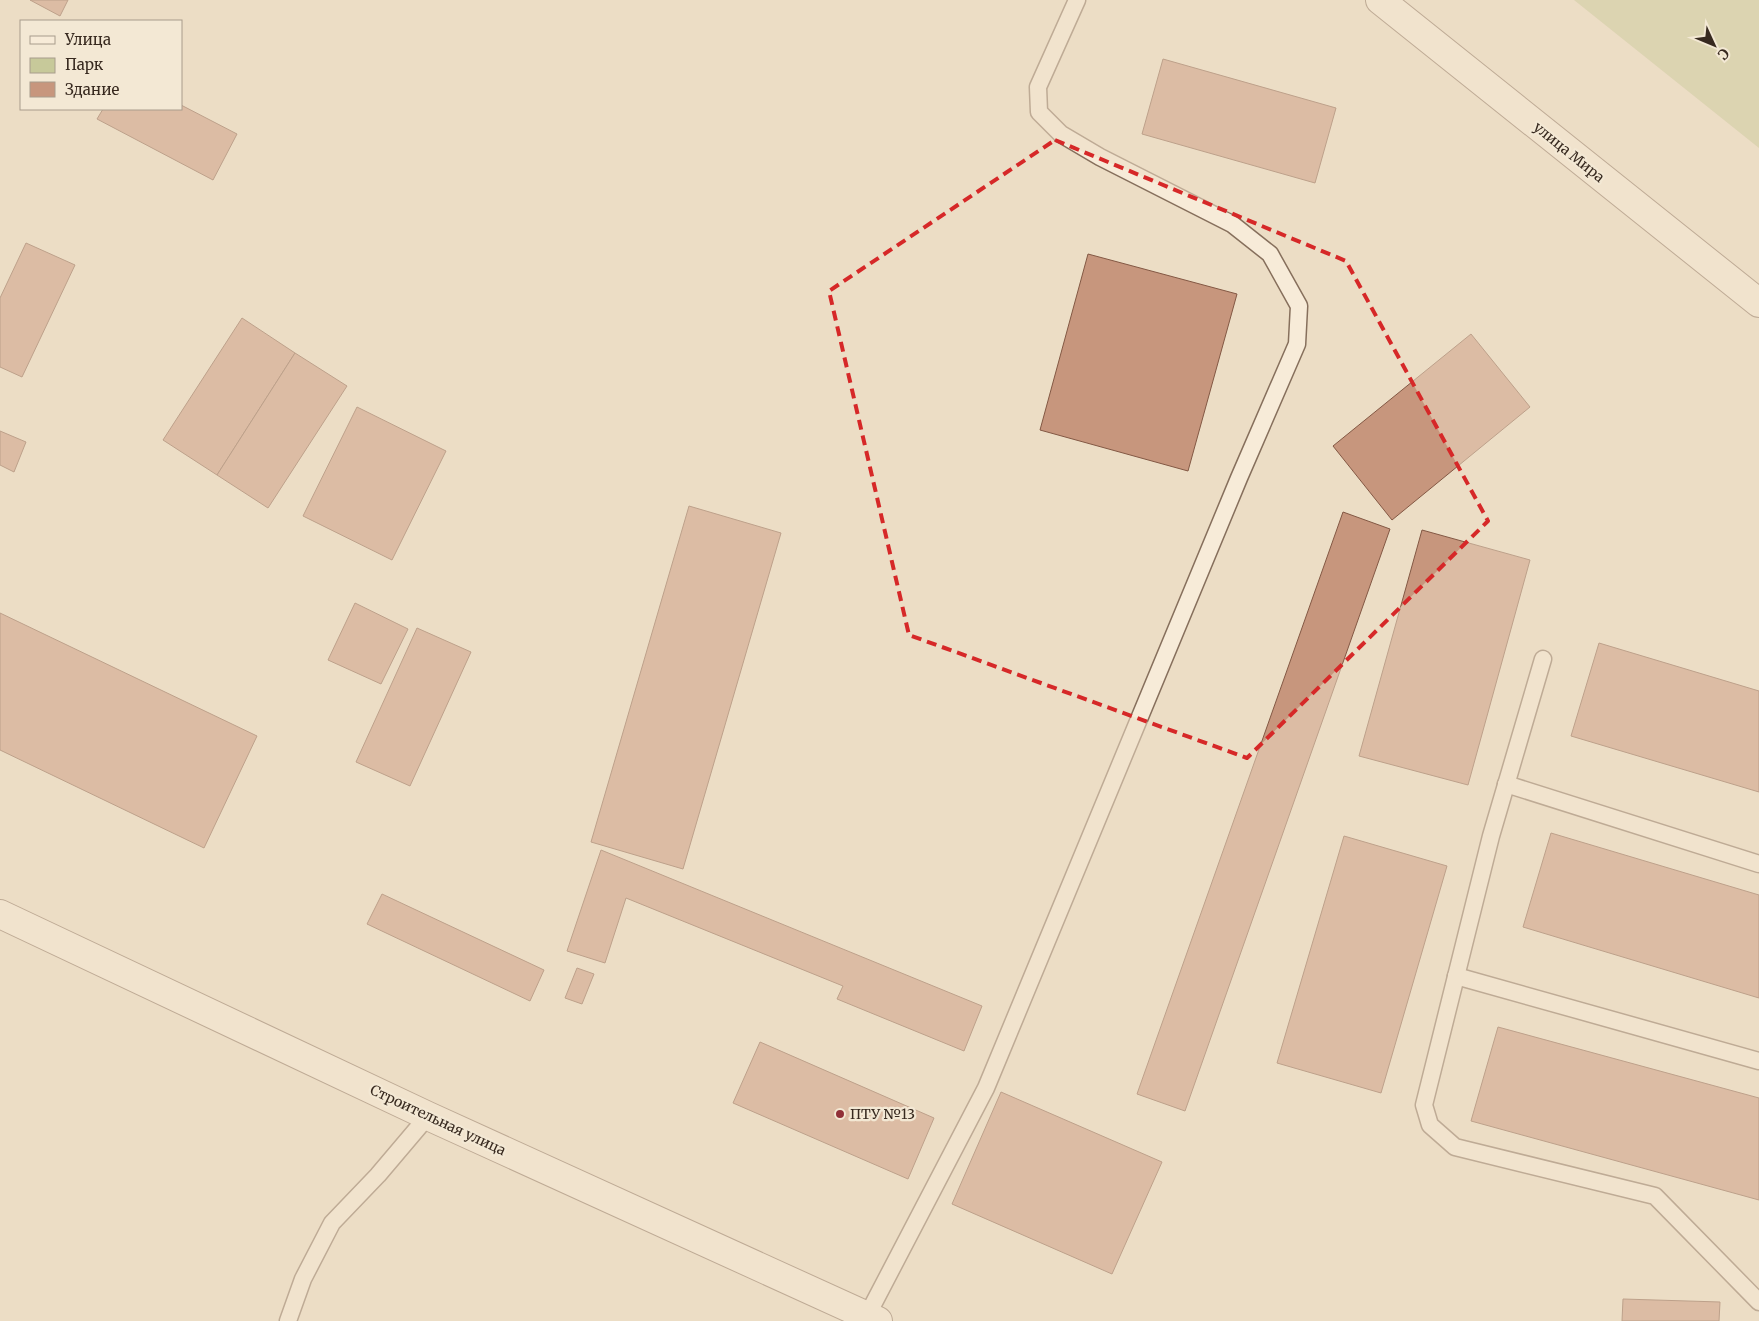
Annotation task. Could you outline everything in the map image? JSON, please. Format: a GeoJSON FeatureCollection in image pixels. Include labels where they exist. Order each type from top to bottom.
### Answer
{"type":"FeatureCollection","features":[{"type":"Feature","properties":{"kind":"street","name":"улица Мира"},"geometry":{"type":"LineString","coordinates":[[1380,0],[1759,303]]}},
{"type":"Feature","properties":{"kind":"street","name":"Строительная улица"},"geometry":{"type":"LineString","coordinates":[[0,914],[428,1116],[872,1318]]}},
{"type":"Feature","properties":{"kind":"lane"},"geometry":{"type":"LineString","coordinates":[[872,1318],[986,1088],[1297,344],[1299,306],[1270,254],[1232,224],[1100,157],[1061,134],[1039,112],[1038,88],[1077,0]]}},
{"type":"Feature","properties":{"kind":"lane"},"geometry":{"type":"LineString","coordinates":[[1543,659],[1491,836],[1424,1104],[1430,1126],[1455,1147],[1654,1196],[1759,1302]]}},
{"type":"Feature","properties":{"kind":"lane"},"geometry":{"type":"LineString","coordinates":[[1506,784],[1759,864]]}},
{"type":"Feature","properties":{"kind":"lane"},"geometry":{"type":"LineString","coordinates":[[1456,976],[1759,1061]]}},
{"type":"Feature","properties":{"kind":"lane"},"geometry":{"type":"LineString","coordinates":[[288,1321],[303,1279],[332,1223],[378,1176],[428,1116]]}},
{"type":"Feature","properties":{"kind":"highlighted area"},"geometry":{"type":"Polygon","coordinates":[[[1055,140],[1346,261],[1488,521],[1247,758],[909,635],[829,291],[1055,140]]]}},
{"type":"Feature","properties":{"kind":"green space"},"geometry":{"type":"Polygon","coordinates":[[[1574,0],[1759,0],[1759,148],[1574,0]]]}},
{"type":"Feature","properties":{"kind":"building"},"geometry":{"type":"Polygon","coordinates":[[[30,0],[68,0],[60,16],[30,0]]]}},
{"type":"Feature","properties":{"kind":"building"},"geometry":{"type":"Polygon","coordinates":[[[1163,59],[1336,108],[1315,183],[1142,134],[1163,59]]]}},
{"type":"Feature","properties":{"kind":"building"},"geometry":{"type":"Polygon","coordinates":[[[182,106],[237,134],[213,180],[97,119],[102,110],[182,110],[182,106]]]}},
{"type":"Feature","properties":{"kind":"building"},"geometry":{"type":"Polygon","coordinates":[[[26,243],[75,265],[22,377],[0,367],[0,298],[26,243]]]}},
{"type":"Feature","properties":{"kind":"building"},"geometry":{"type":"Polygon","coordinates":[[[1088,254],[1237,294],[1188,471],[1040,430],[1088,254]]]}},
{"type":"Feature","properties":{"kind":"building"},"geometry":{"type":"Polygon","coordinates":[[[242,318],[295,353],[217,475],[163,440],[242,318]]]}},
{"type":"Feature","properties":{"kind":"building"},"geometry":{"type":"Polygon","coordinates":[[[1471,334],[1530,407],[1392,520],[1333,446],[1471,334]]]}},
{"type":"Feature","properties":{"kind":"building"},"geometry":{"type":"Polygon","coordinates":[[[295,353],[347,386],[268,508],[217,475],[295,353]]]}},
{"type":"Feature","properties":{"kind":"building"},"geometry":{"type":"Polygon","coordinates":[[[357,407],[446,451],[392,560],[303,516],[357,407]]]}},
{"type":"Feature","properties":{"kind":"building"},"geometry":{"type":"Polygon","coordinates":[[[0,431],[26,442],[14,472],[0,465],[0,431]]]}},
{"type":"Feature","properties":{"kind":"building"},"geometry":{"type":"Polygon","coordinates":[[[689,506],[781,533],[683,869],[591,842],[689,506]]]}},
{"type":"Feature","properties":{"kind":"building"},"geometry":{"type":"Polygon","coordinates":[[[1343,512],[1390,529],[1185,1111],[1137,1094],[1343,512]]]}},
{"type":"Feature","properties":{"kind":"building"},"geometry":{"type":"Polygon","coordinates":[[[1422,530],[1530,560],[1468,785],[1359,756],[1422,530]]]}},
{"type":"Feature","properties":{"kind":"building"},"geometry":{"type":"Polygon","coordinates":[[[355,603],[408,629],[381,684],[328,660],[355,603]]]}},
{"type":"Feature","properties":{"kind":"building"},"geometry":{"type":"Polygon","coordinates":[[[0,613],[257,736],[204,848],[0,750],[0,613]]]}},
{"type":"Feature","properties":{"kind":"building"},"geometry":{"type":"Polygon","coordinates":[[[417,628],[471,652],[410,786],[356,762],[417,628]]]}},
{"type":"Feature","properties":{"kind":"building"},"geometry":{"type":"Polygon","coordinates":[[[1599,643],[1759,691],[1759,792],[1571,736],[1599,643]]]}},
{"type":"Feature","properties":{"kind":"building"},"geometry":{"type":"Polygon","coordinates":[[[1551,833],[1759,895],[1759,998],[1523,927],[1551,833]]]}},
{"type":"Feature","properties":{"kind":"building"},"geometry":{"type":"Polygon","coordinates":[[[1344,836],[1447,866],[1381,1093],[1277,1063],[1344,836]]]}},
{"type":"Feature","properties":{"kind":"building"},"geometry":{"type":"Polygon","coordinates":[[[601,850],[982,1006],[964,1051],[837,999],[843,986],[626,898],[605,963],[567,951],[601,850]]]}},
{"type":"Feature","properties":{"kind":"building"},"geometry":{"type":"Polygon","coordinates":[[[382,894],[544,970],[530,1001],[367,924],[382,894]]]}},
{"type":"Feature","properties":{"kind":"building"},"geometry":{"type":"Polygon","coordinates":[[[577,968],[594,974],[582,1004],[565,998],[577,968]]]}},
{"type":"Feature","properties":{"kind":"building"},"geometry":{"type":"Polygon","coordinates":[[[1498,1027],[1759,1098],[1759,1200],[1471,1121],[1498,1027]]]}},
{"type":"Feature","properties":{"kind":"building"},"geometry":{"type":"Polygon","coordinates":[[[760,1042],[934,1118],[908,1179],[733,1103],[760,1042]]]}},
{"type":"Feature","properties":{"kind":"building"},"geometry":{"type":"Polygon","coordinates":[[[1001,1092],[1162,1162],[1112,1274],[952,1204],[1001,1092]]]}},
{"type":"Feature","properties":{"kind":"building"},"geometry":{"type":"Polygon","coordinates":[[[1623,1299],[1720,1302],[1719,1321],[1622,1321],[1623,1299]]]}},
{"type":"Feature","properties":{"kind":"place","name":"ПТУ №13"},"geometry":{"type":"Point","coordinates":[840,1114]}}]}
